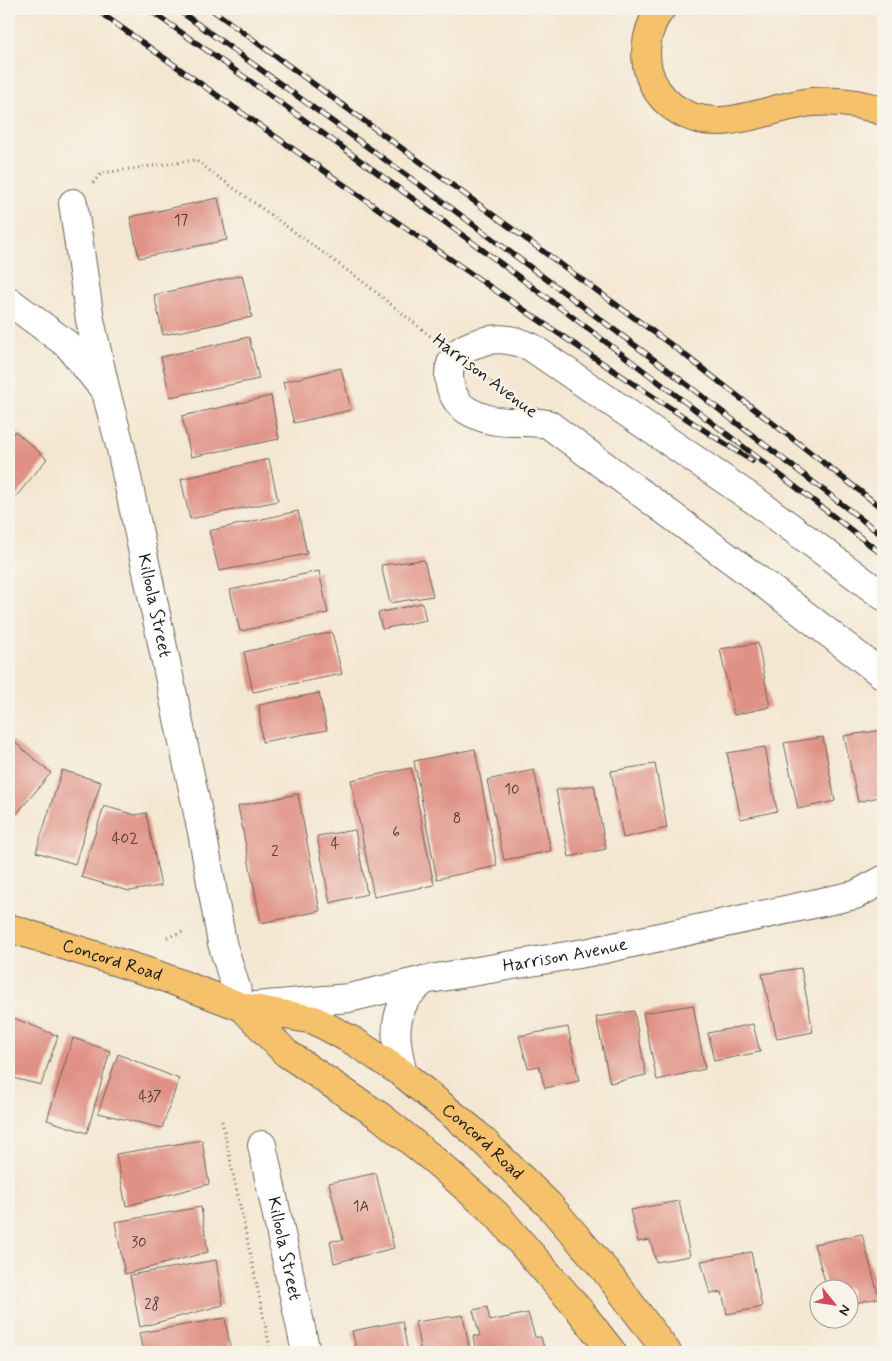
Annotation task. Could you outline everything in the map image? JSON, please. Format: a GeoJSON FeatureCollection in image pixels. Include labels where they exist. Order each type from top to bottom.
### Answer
{"type":"FeatureCollection","features":[{"type":"Feature","properties":{"kind":"main road"},"geometry":{"type":"LineString","coordinates":[[661,9],[652,24],[648,38],[647,65],[650,77],[660,94],[667,102],[685,114],[704,120],[727,121],[811,102],[845,102],[883,111]]}},
{"type":"Feature","properties":{"kind":"main road","name":"Concord Road"},"geometry":{"type":"LineString","coordinates":[[9,928],[155,974],[242,1007],[314,1020],[355,1042],[403,1074],[473,1131],[550,1205],[605,1270],[667,1352]]}},
{"type":"Feature","properties":{"kind":"main road","name":"Concord Road"},"geometry":{"type":"LineString","coordinates":[[242,1007],[286,1053],[381,1117],[496,1214],[581,1312],[612,1352]]}},
{"type":"Feature","properties":{"kind":"street","name":"Killoola Street"},"geometry":{"type":"LineString","coordinates":[[73,203],[90,320],[106,392],[122,449],[202,832],[222,943],[242,1007]]}},
{"type":"Feature","properties":{"kind":"street"},"geometry":{"type":"LineString","coordinates":[[9,301],[68,345],[106,392]]}},
{"type":"Feature","properties":{"kind":"street"},"geometry":{"type":"LineString","coordinates":[[456,356],[467,347],[496,338],[516,341],[531,347],[757,502],[883,596]]}},
{"type":"Feature","properties":{"kind":"street","name":"Harrison Avenue"},"geometry":{"type":"LineString","coordinates":[[456,356],[448,377],[452,392],[459,403],[471,412],[487,419],[507,423],[528,422],[548,424],[783,598],[883,675]]}},
{"type":"Feature","properties":{"kind":"street"},"geometry":{"type":"LineString","coordinates":[[803,520],[883,581]]}},
{"type":"Feature","properties":{"kind":"street","name":"Harrison Avenue"},"geometry":{"type":"LineString","coordinates":[[242,1007],[349,998],[424,980],[590,952],[855,895],[883,880]]}},
{"type":"Feature","properties":{"kind":"street"},"geometry":{"type":"LineString","coordinates":[[403,1074],[396,1046],[399,1015],[405,999],[424,980]]}},
{"type":"Feature","properties":{"kind":"street","name":"Killoola Street"},"geometry":{"type":"LineString","coordinates":[[262,1145],[306,1352]]}},
{"type":"Feature","properties":{"kind":"path","name":"Harrison Avenue"},"geometry":{"type":"LineString","coordinates":[[73,203],[102,173],[195,160],[362,281],[456,356],[510,396]]}},
{"type":"Feature","properties":{"kind":"path"},"geometry":{"type":"LineString","coordinates":[[167,937],[183,932]]}},
{"type":"Feature","properties":{"kind":"path"},"geometry":{"type":"LineString","coordinates":[[222,1121],[271,1352]]}},
{"type":"Feature","properties":{"kind":"building"},"geometry":{"type":"Polygon","coordinates":[[[218,198],[227,240],[139,258],[130,217],[218,198]]]}},
{"type":"Feature","properties":{"kind":"building"},"geometry":{"type":"Polygon","coordinates":[[[242,275],[252,317],[163,335],[154,295],[242,275]]]}},
{"type":"Feature","properties":{"kind":"building"},"geometry":{"type":"Polygon","coordinates":[[[249,337],[259,379],[170,397],[161,357],[249,337]]]}},
{"type":"Feature","properties":{"kind":"building"},"geometry":{"type":"Polygon","coordinates":[[[341,368],[351,410],[294,423],[283,382],[341,368]]]}},
{"type":"Feature","properties":{"kind":"building"},"geometry":{"type":"Polygon","coordinates":[[[271,396],[279,439],[191,457],[182,416],[271,396]]]}},
{"type":"Feature","properties":{"kind":"building"},"geometry":{"type":"Polygon","coordinates":[[[15,431],[47,459],[9,505],[9,439],[15,431]]]}},
{"type":"Feature","properties":{"kind":"building"},"geometry":{"type":"Polygon","coordinates":[[[269,459],[278,501],[190,519],[181,479],[269,459]]]}},
{"type":"Feature","properties":{"kind":"building"},"geometry":{"type":"Polygon","coordinates":[[[298,511],[307,554],[219,571],[209,531],[298,511]]]}},
{"type":"Feature","properties":{"kind":"building"},"geometry":{"type":"Polygon","coordinates":[[[424,560],[433,596],[390,603],[381,565],[424,560]]]}},
{"type":"Feature","properties":{"kind":"building"},"geometry":{"type":"Polygon","coordinates":[[[319,571],[328,613],[240,631],[230,590],[319,571]]]}},
{"type":"Feature","properties":{"kind":"building"},"geometry":{"type":"Polygon","coordinates":[[[422,603],[426,620],[382,629],[378,613],[422,603]]]}},
{"type":"Feature","properties":{"kind":"building"},"geometry":{"type":"Polygon","coordinates":[[[332,632],[342,674],[253,692],[244,652],[332,632]]]}},
{"type":"Feature","properties":{"kind":"building"},"geometry":{"type":"Polygon","coordinates":[[[758,643],[770,707],[734,715],[720,649],[758,643]]]}},
{"type":"Feature","properties":{"kind":"building"},"geometry":{"type":"Polygon","coordinates":[[[319,693],[327,730],[262,742],[259,705],[319,693]]]}},
{"type":"Feature","properties":{"kind":"building"},"geometry":{"type":"Polygon","coordinates":[[[883,730],[883,796],[858,802],[844,736],[883,730]]]}},
{"type":"Feature","properties":{"kind":"building"},"geometry":{"type":"Polygon","coordinates":[[[823,737],[835,801],[798,809],[784,743],[823,737]]]}},
{"type":"Feature","properties":{"kind":"building"},"geometry":{"type":"Polygon","coordinates":[[[12,740],[51,773],[9,823],[9,744],[12,740]]]}},
{"type":"Feature","properties":{"kind":"building"},"geometry":{"type":"Polygon","coordinates":[[[765,747],[777,811],[741,819],[727,753],[765,747]]]}},
{"type":"Feature","properties":{"kind":"building"},"geometry":{"type":"Polygon","coordinates":[[[475,749],[497,866],[437,879],[414,761],[475,749]]]}},
{"type":"Feature","properties":{"kind":"building"},"geometry":{"type":"Polygon","coordinates":[[[655,764],[667,828],[623,838],[611,771],[655,764]]]}},
{"type":"Feature","properties":{"kind":"building"},"geometry":{"type":"Polygon","coordinates":[[[411,768],[434,885],[374,897],[351,780],[411,768]]]}},
{"type":"Feature","properties":{"kind":"building"},"geometry":{"type":"Polygon","coordinates":[[[62,770],[101,782],[75,864],[36,852],[62,770]]]}},
{"type":"Feature","properties":{"kind":"building"},"geometry":{"type":"Polygon","coordinates":[[[534,770],[551,851],[504,860],[487,780],[534,770]]]}},
{"type":"Feature","properties":{"kind":"building"},"geometry":{"type":"Polygon","coordinates":[[[594,785],[606,849],[569,857],[556,790],[594,785]]]}},
{"type":"Feature","properties":{"kind":"building"},"geometry":{"type":"Polygon","coordinates":[[[298,794],[320,911],[261,923],[238,806],[298,794]]]}},
{"type":"Feature","properties":{"kind":"building"},"geometry":{"type":"Polygon","coordinates":[[[104,806],[135,815],[146,813],[161,886],[129,891],[81,877],[104,806]]]}},
{"type":"Feature","properties":{"kind":"building"},"geometry":{"type":"Polygon","coordinates":[[[355,830],[367,894],[330,903],[317,836],[355,830]]]}},
{"type":"Feature","properties":{"kind":"building"},"geometry":{"type":"Polygon","coordinates":[[[801,968],[813,1032],[777,1039],[762,974],[801,968]]]}},
{"type":"Feature","properties":{"kind":"building"},"geometry":{"type":"Polygon","coordinates":[[[693,1005],[705,1069],[657,1080],[643,1013],[693,1005]]]}},
{"type":"Feature","properties":{"kind":"building"},"geometry":{"type":"Polygon","coordinates":[[[634,1011],[646,1075],[610,1083],[596,1017],[634,1011]]]}},
{"type":"Feature","properties":{"kind":"building"},"geometry":{"type":"Polygon","coordinates":[[[9,1016],[58,1036],[41,1085],[9,1077],[9,1016]]]}},
{"type":"Feature","properties":{"kind":"building"},"geometry":{"type":"Polygon","coordinates":[[[753,1024],[760,1052],[714,1061],[708,1033],[753,1024]]]}},
{"type":"Feature","properties":{"kind":"building"},"geometry":{"type":"Polygon","coordinates":[[[568,1027],[579,1081],[545,1088],[539,1066],[528,1068],[519,1036],[568,1027]]]}},
{"type":"Feature","properties":{"kind":"building"},"geometry":{"type":"Polygon","coordinates":[[[73,1038],[110,1051],[87,1133],[47,1120],[73,1038]]]}},
{"type":"Feature","properties":{"kind":"building"},"geometry":{"type":"Polygon","coordinates":[[[118,1054],[179,1079],[162,1128],[98,1113],[118,1054]]]}},
{"type":"Feature","properties":{"kind":"building"},"geometry":{"type":"Polygon","coordinates":[[[202,1140],[209,1184],[126,1206],[116,1154],[202,1140]]]}},
{"type":"Feature","properties":{"kind":"building"},"geometry":{"type":"Polygon","coordinates":[[[376,1173],[394,1248],[334,1263],[330,1241],[343,1240],[329,1183],[376,1173]]]}},
{"type":"Feature","properties":{"kind":"building"},"geometry":{"type":"Polygon","coordinates":[[[679,1201],[690,1256],[656,1262],[650,1240],[638,1242],[630,1210],[679,1201]]]}},
{"type":"Feature","properties":{"kind":"building"},"geometry":{"type":"Polygon","coordinates":[[[201,1207],[208,1252],[125,1274],[115,1222],[201,1207]]]}},
{"type":"Feature","properties":{"kind":"building"},"geometry":{"type":"Polygon","coordinates":[[[862,1234],[879,1298],[860,1302],[860,1278],[824,1278],[814,1244],[862,1234]]]}},
{"type":"Feature","properties":{"kind":"building"},"geometry":{"type":"Polygon","coordinates":[[[751,1252],[762,1307],[727,1314],[722,1292],[710,1294],[701,1261],[751,1252]]]}},
{"type":"Feature","properties":{"kind":"building"},"geometry":{"type":"Polygon","coordinates":[[[216,1260],[223,1305],[140,1327],[130,1275],[216,1260]]]}},
{"type":"Feature","properties":{"kind":"building"},"geometry":{"type":"Polygon","coordinates":[[[487,1307],[490,1321],[528,1313],[535,1337],[541,1337],[545,1352],[476,1352],[473,1336],[480,1336],[473,1310],[487,1307]]]}},
{"type":"Feature","properties":{"kind":"building"},"geometry":{"type":"Polygon","coordinates":[[[463,1315],[470,1352],[421,1352],[415,1322],[463,1315]]]}},
{"type":"Feature","properties":{"kind":"building"},"geometry":{"type":"Polygon","coordinates":[[[225,1318],[231,1352],[143,1352],[139,1333],[225,1318]]]}},
{"type":"Feature","properties":{"kind":"building"},"geometry":{"type":"Polygon","coordinates":[[[402,1321],[408,1352],[357,1352],[352,1331],[402,1321]]]}},
{"type":"Feature","properties":{"kind":"railway"},"geometry":{"type":"LineString","coordinates":[[95,9],[339,182],[585,352],[752,461]]}},
{"type":"Feature","properties":{"kind":"railway"},"geometry":{"type":"LineString","coordinates":[[148,9],[335,142],[519,277],[883,555]]}},
{"type":"Feature","properties":{"kind":"railway"},"geometry":{"type":"LineString","coordinates":[[177,9],[435,196],[668,370],[883,536]]}},
{"type":"Feature","properties":{"kind":"railway"},"geometry":{"type":"LineString","coordinates":[[211,9],[681,352],[883,509]]}}]}
